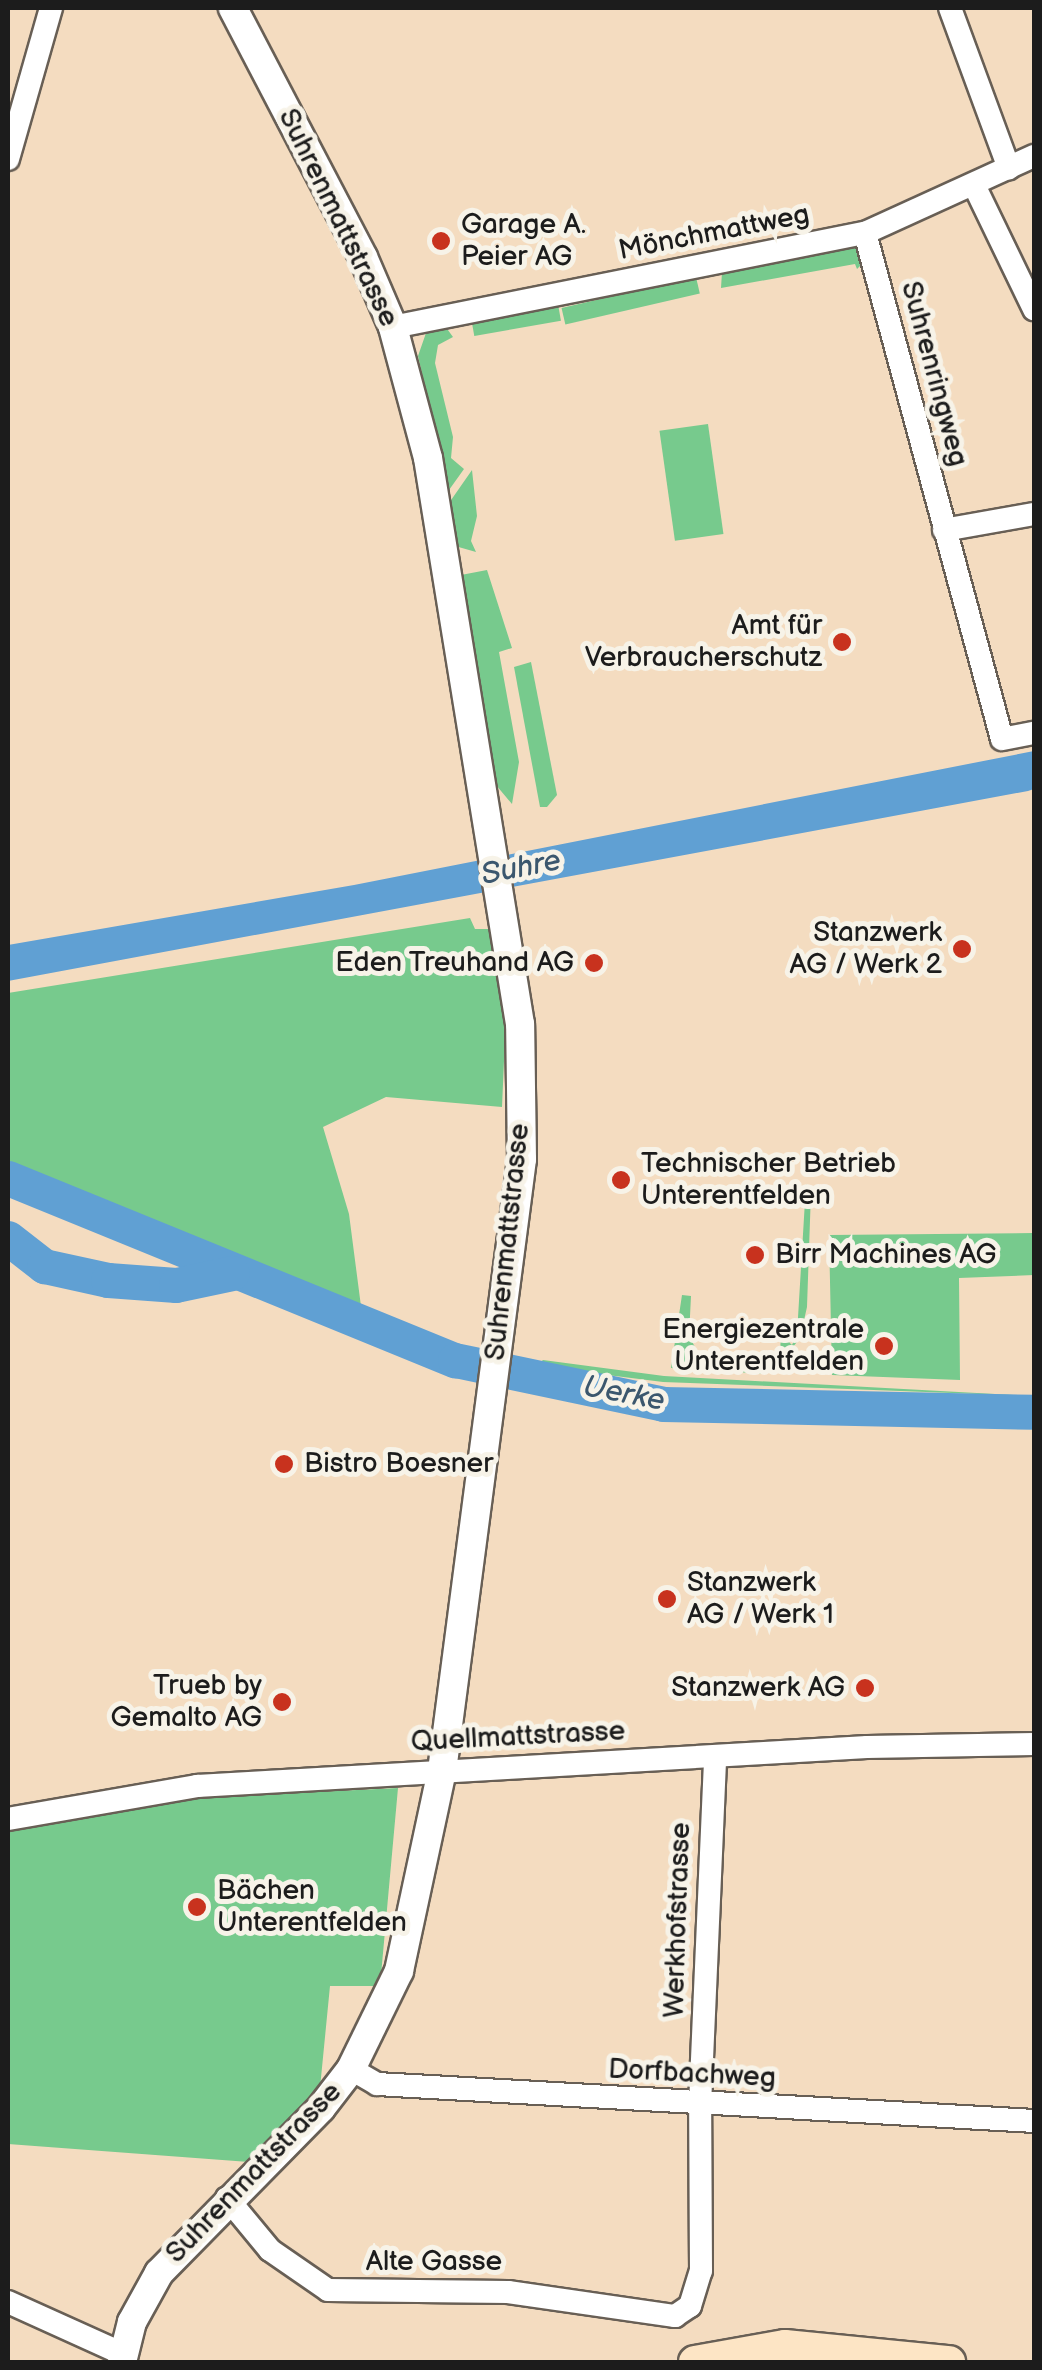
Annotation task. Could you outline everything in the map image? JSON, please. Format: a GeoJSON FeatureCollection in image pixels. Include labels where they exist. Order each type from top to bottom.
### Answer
{"type":"FeatureCollection","features":[{"type":"Feature","properties":{"kind":"main road"},"geometry":{"type":"LineString","coordinates":[[695,2362],[785,2346],[949,2362]]}},
{"type":"Feature","properties":{"kind":"street"},"geometry":{"type":"LineString","coordinates":[[8,159],[51,8]]}},
{"type":"Feature","properties":{"kind":"street","name":"Suhrenmattstrasse"},"geometry":{"type":"LineString","coordinates":[[122,2358],[160,2272],[227,2198],[321,2108],[351,2069],[399,1971],[442,1771],[522,1159],[520,1024],[428,458],[393,328],[340,207],[233,8]]}},
{"type":"Feature","properties":{"kind":"street"},"geometry":{"type":"LineString","coordinates":[[950,8],[1009,168]]}},
{"type":"Feature","properties":{"kind":"street","name":"Mönchmattweg"},"geometry":{"type":"LineString","coordinates":[[393,328],[866,233],[1034,156]]}},
{"type":"Feature","properties":{"kind":"street"},"geometry":{"type":"LineString","coordinates":[[974,185],[1034,310]]}},
{"type":"Feature","properties":{"kind":"street","name":"Suhrenringweg"},"geometry":{"type":"LineString","coordinates":[[866,233],[1002,739],[1034,733]]}},
{"type":"Feature","properties":{"kind":"street"},"geometry":{"type":"LineString","coordinates":[[944,530],[1034,514]]}},
{"type":"Feature","properties":{"kind":"street","name":"Quellmattstrasse"},"geometry":{"type":"LineString","coordinates":[[8,1819],[197,1786],[1034,1744]]}},
{"type":"Feature","properties":{"kind":"street","name":"Werkhofstrasse"},"geometry":{"type":"LineString","coordinates":[[675,2316],[690,2306],[701,2271],[700,2106],[715,1758]]}},
{"type":"Feature","properties":{"kind":"street","name":"Dorfbachweg"},"geometry":{"type":"LineString","coordinates":[[351,2069],[378,2084],[700,2106],[1034,2122]]}},
{"type":"Feature","properties":{"kind":"street","name":"Alte Gasse"},"geometry":{"type":"LineString","coordinates":[[227,2198],[270,2250],[328,2290],[508,2292],[675,2316]]}},
{"type":"Feature","properties":{"kind":"street"},"geometry":{"type":"LineString","coordinates":[[8,2302],[122,2358]]}},
{"type":"Feature","properties":{"kind":"green space"},"geometry":{"type":"Polygon","coordinates":[[[863,242],[869,257],[857,269],[855,264],[721,288],[722,272],[863,242]]]}},
{"type":"Feature","properties":{"kind":"green space"},"geometry":{"type":"Polygon","coordinates":[[[696,277],[700,294],[565,325],[562,308],[696,277]]]}},
{"type":"Feature","properties":{"kind":"green space"},"geometry":{"type":"Polygon","coordinates":[[[558,304],[561,321],[474,336],[471,319],[558,304]]]}},
{"type":"Feature","properties":{"kind":"green space"},"geometry":{"type":"Polygon","coordinates":[[[445,326],[453,337],[438,345],[435,363],[453,437],[451,458],[464,469],[449,490],[418,356],[426,333],[445,326]]]}},
{"type":"Feature","properties":{"kind":"green space"},"geometry":{"type":"Polygon","coordinates":[[[708,424],[723,534],[675,541],[659,431],[708,424]]]}},
{"type":"Feature","properties":{"kind":"green space"},"geometry":{"type":"Polygon","coordinates":[[[472,470],[477,516],[471,541],[476,552],[455,546],[449,503],[472,470]]]}},
{"type":"Feature","properties":{"kind":"green space"},"geometry":{"type":"Polygon","coordinates":[[[487,570],[512,648],[499,652],[519,762],[512,804],[496,785],[461,575],[487,570]]]}},
{"type":"Feature","properties":{"kind":"green space"},"geometry":{"type":"Polygon","coordinates":[[[531,662],[557,795],[547,807],[540,807],[514,667],[531,662]]]}},
{"type":"Feature","properties":{"kind":"green space"},"geometry":{"type":"Polygon","coordinates":[[[470,918],[475,929],[493,929],[506,1015],[502,1107],[386,1097],[323,1127],[349,1214],[362,1314],[8,1165],[8,993],[470,918]]]}},
{"type":"Feature","properties":{"kind":"green space"},"geometry":{"type":"Polygon","coordinates":[[[806,1184],[811,1192],[807,1307],[800,1338],[793,1347],[780,1353],[781,1334],[792,1345],[797,1334],[806,1184]]]}},
{"type":"Feature","properties":{"kind":"green space"},"geometry":{"type":"Polygon","coordinates":[[[1034,1233],[1034,1275],[959,1278],[960,1380],[832,1375],[829,1235],[1034,1233]]]}},
{"type":"Feature","properties":{"kind":"green space"},"geometry":{"type":"Polygon","coordinates":[[[682,1295],[691,1296],[689,1336],[701,1358],[767,1367],[767,1374],[671,1368],[682,1295]]]}},
{"type":"Feature","properties":{"kind":"green space"},"geometry":{"type":"Polygon","coordinates":[[[543,1360],[664,1376],[1034,1396],[663,1382],[536,1366],[543,1360]]]}},
{"type":"Feature","properties":{"kind":"green space","name":"Bächen Unterentfelden"},"geometry":{"type":"Polygon","coordinates":[[[398,1788],[380,1986],[330,1986],[320,2088],[249,2162],[8,2144],[8,1829],[170,1799],[398,1788]]]}},
{"type":"Feature","properties":{"kind":"water","name":"Suhre"},"geometry":{"type":"Polygon","coordinates":[[[1034,751],[1034,789],[1028,791],[8,981],[8,945],[354,885],[1034,751]]]}},
{"type":"Feature","properties":{"kind":"waterway","name":"Uerke"},"geometry":{"type":"LineString","coordinates":[[8,1178],[455,1360],[663,1404],[1034,1412]]}},
{"type":"Feature","properties":{"kind":"waterway","name":"Uerke"},"geometry":{"type":"LineString","coordinates":[[8,1238],[44,1266],[108,1280],[176,1285],[232,1273]]}},
{"type":"Feature","properties":{"kind":"place","name":"Garage A. Peier AG"},"geometry":{"type":"Point","coordinates":[441,241]}},
{"type":"Feature","properties":{"kind":"place","name":"Amt für Verbraucherschutz"},"geometry":{"type":"Point","coordinates":[842,642]}},
{"type":"Feature","properties":{"kind":"place","name":"Stanzwerk AG / Werk 2"},"geometry":{"type":"Point","coordinates":[962,949]}},
{"type":"Feature","properties":{"kind":"place","name":"Eden Treuhand AG"},"geometry":{"type":"Point","coordinates":[594,963]}},
{"type":"Feature","properties":{"kind":"place","name":"Technischer Betrieb Unterentfelden"},"geometry":{"type":"Point","coordinates":[621,1180]}},
{"type":"Feature","properties":{"kind":"place","name":"Birr Machines AG"},"geometry":{"type":"Point","coordinates":[755,1255]}},
{"type":"Feature","properties":{"kind":"place","name":"Energiezentrale Unterentfelden"},"geometry":{"type":"Point","coordinates":[884,1346]}},
{"type":"Feature","properties":{"kind":"place","name":"Bistro Boesner"},"geometry":{"type":"Point","coordinates":[284,1464]}},
{"type":"Feature","properties":{"kind":"place","name":"Stanzwerk AG / Werk 1"},"geometry":{"type":"Point","coordinates":[667,1599]}},
{"type":"Feature","properties":{"kind":"place","name":"Stanzwerk AG"},"geometry":{"type":"Point","coordinates":[865,1688]}},
{"type":"Feature","properties":{"kind":"place","name":"Trueb by Gemalto AG"},"geometry":{"type":"Point","coordinates":[282,1702]}},
{"type":"Feature","properties":{"kind":"place","name":"Bächen Unterentfelden"},"geometry":{"type":"Point","coordinates":[197,1907]}}]}
